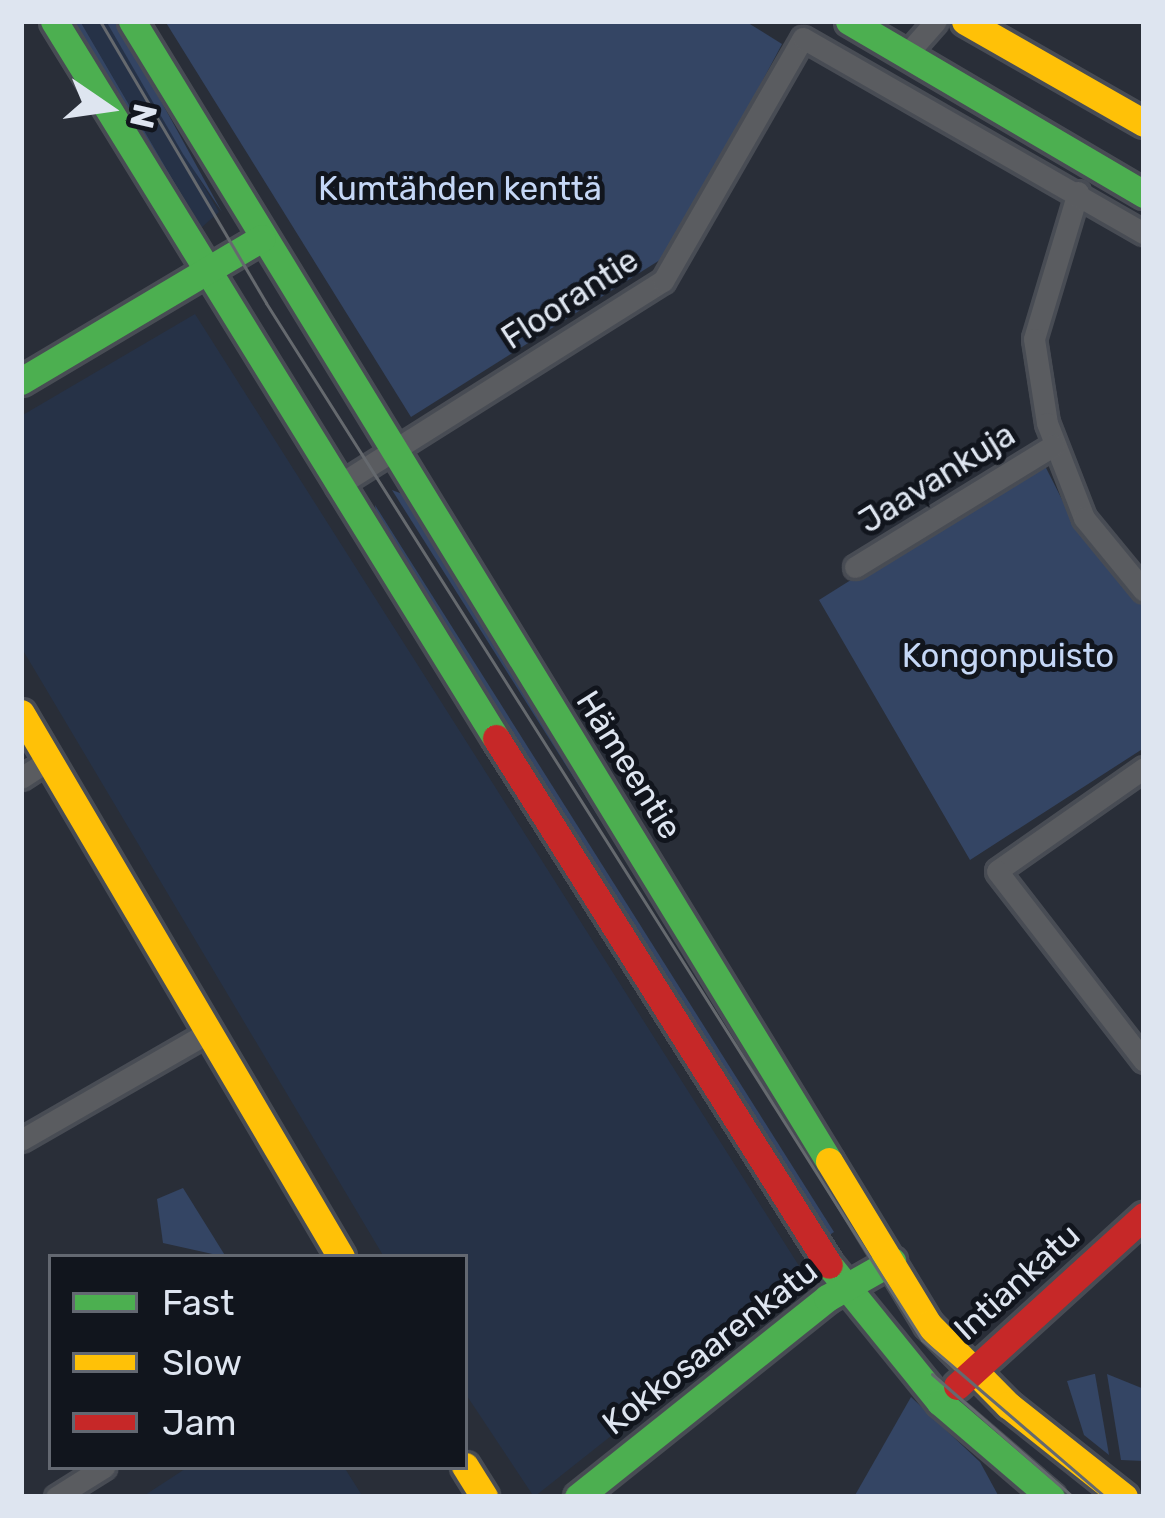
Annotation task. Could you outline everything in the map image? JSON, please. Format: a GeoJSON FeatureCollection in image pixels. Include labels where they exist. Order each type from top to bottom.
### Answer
{"type":"FeatureCollection","features":[{"type":"Feature","properties":{"kind":"main road"},"geometry":{"type":"LineString","coordinates":[[54,21],[203,276],[843,1287],[940,1402],[1051,1497]]}},
{"type":"Feature","properties":{"kind":"main road","name":"Hämeentie"},"geometry":{"type":"LineString","coordinates":[[132,21],[928,1324],[972,1372],[1124,1497]]}},
{"type":"Feature","properties":{"kind":"main road"},"geometry":{"type":"LineString","coordinates":[[849,21],[1144,194]]}},
{"type":"Feature","properties":{"kind":"main road"},"geometry":{"type":"LineString","coordinates":[[965,21],[1144,123]]}},
{"type":"Feature","properties":{"kind":"main road"},"geometry":{"type":"LineString","coordinates":[[27,378],[262,238]]}},
{"type":"Feature","properties":{"kind":"main road"},"geometry":{"type":"LineString","coordinates":[[21,713],[339,1254]]}},
{"type":"Feature","properties":{"kind":"main road","name":"Intiankatu"},"geometry":{"type":"LineString","coordinates":[[940,1402],[1144,1216]]}},
{"type":"Feature","properties":{"kind":"main road","name":"Kokkosaarenkatu"},"geometry":{"type":"LineString","coordinates":[[578,1497],[843,1287],[892,1261]]}},
{"type":"Feature","properties":{"kind":"main road"},"geometry":{"type":"LineString","coordinates":[[467,1470],[484,1497]]}},
{"type":"Feature","properties":{"kind":"street"},"geometry":{"type":"LineString","coordinates":[[906,55],[912,21]]}},
{"type":"Feature","properties":{"kind":"street"},"geometry":{"type":"LineString","coordinates":[[906,55],[936,21]]}},
{"type":"Feature","properties":{"kind":"street","name":"Floorantie"},"geometry":{"type":"LineString","coordinates":[[338,486],[663,281],[803,38],[1078,192]]}},
{"type":"Feature","properties":{"kind":"street"},"geometry":{"type":"LineString","coordinates":[[1144,232],[1078,192],[1034,339],[1054,445],[1084,518],[1144,591]]}},
{"type":"Feature","properties":{"kind":"street","name":"Jaavankuja"},"geometry":{"type":"LineString","coordinates":[[855,567],[1054,445]]}},
{"type":"Feature","properties":{"kind":"street"},"geometry":{"type":"LineString","coordinates":[[21,778],[49,760]]}},
{"type":"Feature","properties":{"kind":"street"},"geometry":{"type":"LineString","coordinates":[[1144,767],[997,871],[1144,1061]]}},
{"type":"Feature","properties":{"kind":"street"},"geometry":{"type":"LineString","coordinates":[[21,1140],[207,1033]]}},
{"type":"Feature","properties":{"kind":"street"},"geometry":{"type":"LineString","coordinates":[[56,1497],[99,1470]]}},
{"type":"Feature","properties":{"kind":"shaded area"},"geometry":{"type":"Polygon","coordinates":[[[80,21],[106,21],[219,212],[201,228],[80,21]]]}},
{"type":"Feature","properties":{"kind":"shaded area"},"geometry":{"type":"Polygon","coordinates":[[[195,314],[808,1280],[534,1497],[468,1398],[468,1254],[382,1254],[21,647],[21,416],[195,314]]]}},
{"type":"Feature","properties":{"kind":"shaded area"},"geometry":{"type":"Polygon","coordinates":[[[183,1470],[346,1470],[363,1497],[142,1497],[183,1470]]]}},
{"type":"Feature","properties":{"kind":"green space"},"geometry":{"type":"Polygon","coordinates":[[[72,21],[80,21],[201,228],[189,221],[72,21]]]}},
{"type":"Feature","properties":{"kind":"green space"},"geometry":{"type":"Polygon","coordinates":[[[106,21],[117,21],[222,212],[183,154],[106,21]]]}},
{"type":"Feature","properties":{"kind":"green space","name":"Kumtähden kenttä"},"geometry":{"type":"Polygon","coordinates":[[[165,21],[745,21],[782,44],[671,253],[411,417],[165,21]]]}},
{"type":"Feature","properties":{"kind":"green space","name":"Kongonpuisto"},"geometry":{"type":"Polygon","coordinates":[[[1042,460],[1076,527],[1144,607],[1144,748],[970,860],[819,600],[1042,460]]]}},
{"type":"Feature","properties":{"kind":"green space"},"geometry":{"type":"Polygon","coordinates":[[[392,490],[405,495],[854,1221],[392,490]]]}},
{"type":"Feature","properties":{"kind":"green space"},"geometry":{"type":"Polygon","coordinates":[[[375,505],[834,1232],[828,1236],[377,522],[375,505]]]}},
{"type":"Feature","properties":{"kind":"green space"},"geometry":{"type":"Polygon","coordinates":[[[183,1188],[224,1254],[163,1243],[157,1199],[183,1188]]]}},
{"type":"Feature","properties":{"kind":"green space"},"geometry":{"type":"Polygon","coordinates":[[[1095,1374],[1109,1455],[1084,1435],[1067,1381],[1095,1374]]]}},
{"type":"Feature","properties":{"kind":"green space"},"geometry":{"type":"Polygon","coordinates":[[[1107,1374],[1144,1389],[1144,1461],[1121,1460],[1107,1374]]]}},
{"type":"Feature","properties":{"kind":"green space"},"geometry":{"type":"Polygon","coordinates":[[[911,1397],[980,1462],[999,1497],[854,1497],[911,1397]]]}},
{"type":"Feature","properties":{"kind":"tram line"},"geometry":{"type":"LineString","coordinates":[[100,21],[266,303],[922,1340],[1105,1497]]}},
{"type":"Feature","properties":{"kind":"tram line"},"geometry":{"type":"LineString","coordinates":[[932,1374],[1073,1497]]}},
{"type":"Feature","properties":{"kind":"traffic: fast"},"geometry":{"type":"LineString","coordinates":[[54,21],[496,738]]}},
{"type":"Feature","properties":{"kind":"traffic: fast"},"geometry":{"type":"LineString","coordinates":[[132,21],[829,1161]]}},
{"type":"Feature","properties":{"kind":"traffic: fast"},"geometry":{"type":"LineString","coordinates":[[849,21],[1144,194]]}},
{"type":"Feature","properties":{"kind":"traffic: fast"},"geometry":{"type":"LineString","coordinates":[[21,381],[262,238]]}},
{"type":"Feature","properties":{"kind":"traffic: fast"},"geometry":{"type":"LineString","coordinates":[[578,1497],[827,1298],[892,1261]]}},
{"type":"Feature","properties":{"kind":"traffic: fast"},"geometry":{"type":"LineString","coordinates":[[829,1265],[940,1402],[1051,1497]]}},
{"type":"Feature","properties":{"kind":"traffic: slow"},"geometry":{"type":"LineString","coordinates":[[965,21],[1144,123]]}},
{"type":"Feature","properties":{"kind":"traffic: slow"},"geometry":{"type":"LineString","coordinates":[[21,713],[339,1254]]}},
{"type":"Feature","properties":{"kind":"traffic: slow"},"geometry":{"type":"LineString","coordinates":[[829,1161],[928,1324],[1008,1405],[1124,1497]]}},
{"type":"Feature","properties":{"kind":"traffic: slow"},"geometry":{"type":"LineString","coordinates":[[467,1470],[484,1497]]}},
{"type":"Feature","properties":{"kind":"traffic: jam"},"geometry":{"type":"LineString","coordinates":[[496,738],[829,1265]]}},
{"type":"Feature","properties":{"kind":"traffic: jam"},"geometry":{"type":"LineString","coordinates":[[957,1386],[1144,1216]]}}]}
